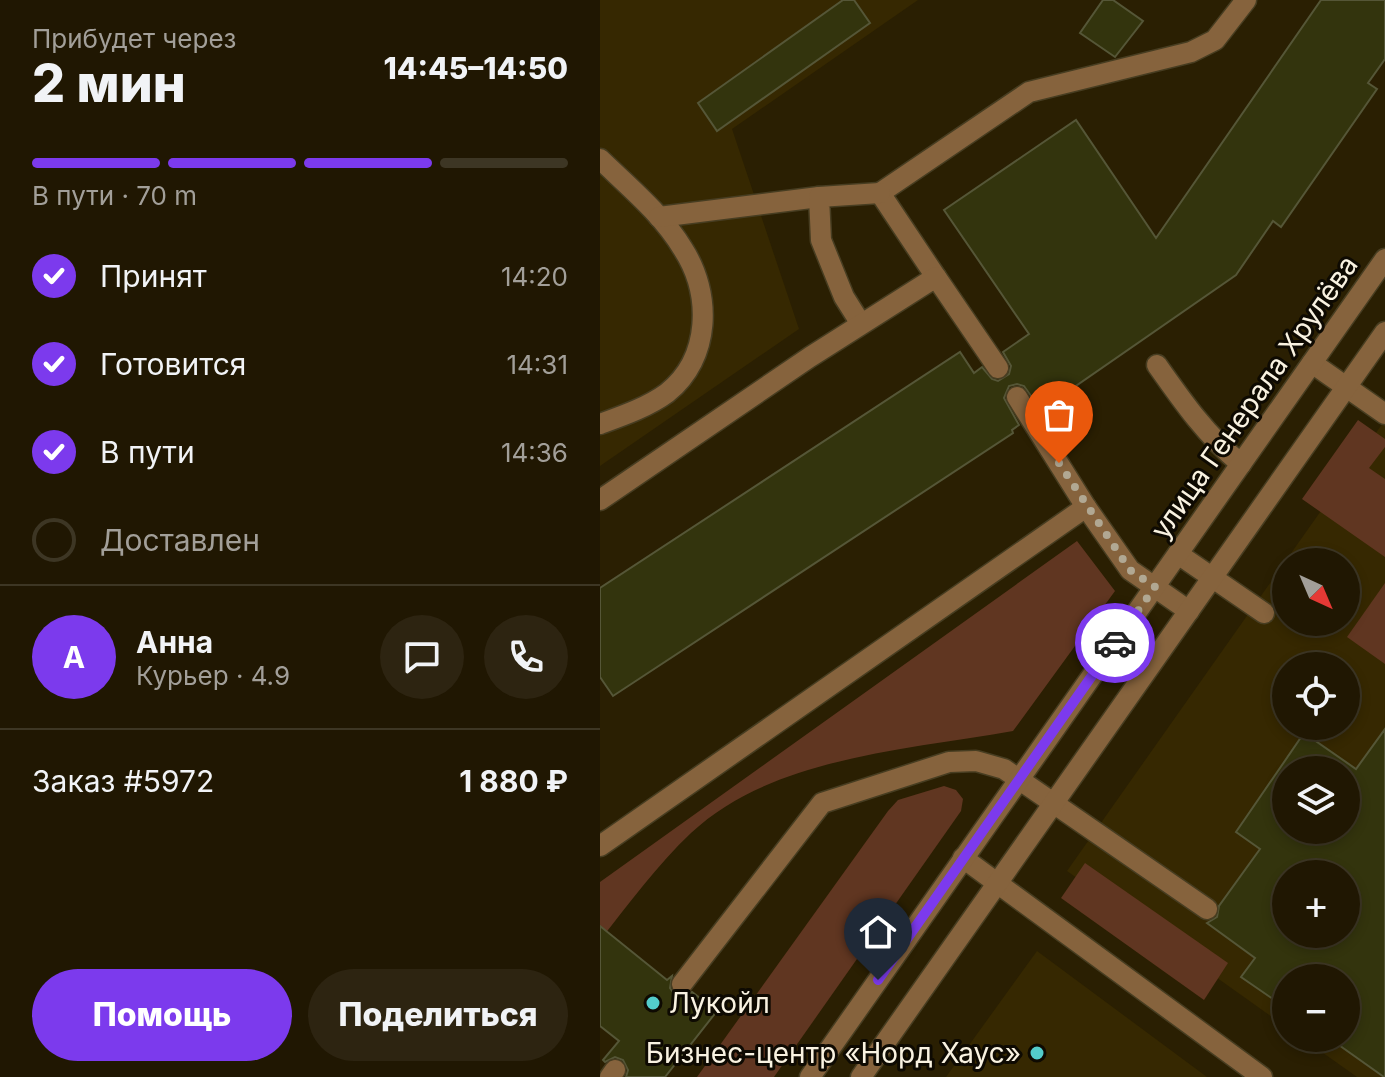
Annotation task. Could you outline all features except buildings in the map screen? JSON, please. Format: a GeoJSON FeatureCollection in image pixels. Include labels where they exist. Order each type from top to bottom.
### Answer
{"type":"FeatureCollection","features":[{"type":"Feature","properties":{"kind":"street"},"geometry":{"type":"LineString","coordinates":[[659,217],[819,197],[880,193],[1029,92],[1191,52],[1215,40],[1246,0]]}},
{"type":"Feature","properties":{"kind":"street"},"geometry":{"type":"LineString","coordinates":[[600,159],[659,217],[685,250],[700,289],[704,328],[694,362],[667,393],[600,424]]}},
{"type":"Feature","properties":{"kind":"street"},"geometry":{"type":"LineString","coordinates":[[880,193],[998,368]]}},
{"type":"Feature","properties":{"kind":"street"},"geometry":{"type":"LineString","coordinates":[[819,197],[821,240],[844,297],[861,324]]}},
{"type":"Feature","properties":{"kind":"street","name":"улица Генерала Хрулёва"},"geometry":{"type":"LineString","coordinates":[[810,1077],[1385,259]]}},
{"type":"Feature","properties":{"kind":"street"},"geometry":{"type":"LineString","coordinates":[[600,500],[936,277]]}},
{"type":"Feature","properties":{"kind":"street"},"geometry":{"type":"LineString","coordinates":[[861,1077],[1385,332]]}},
{"type":"Feature","properties":{"kind":"street"},"geometry":{"type":"LineString","coordinates":[[1312,363],[1385,414]]}},
{"type":"Feature","properties":{"kind":"street"},"geometry":{"type":"LineString","coordinates":[[1157,365],[1195,419],[1217,444],[1241,464]]}},
{"type":"Feature","properties":{"kind":"street"},"geometry":{"type":"LineString","coordinates":[[1017,397],[1130,570],[1189,611]]}},
{"type":"Feature","properties":{"kind":"street"},"geometry":{"type":"LineString","coordinates":[[600,846],[1086,507]]}},
{"type":"Feature","properties":{"kind":"street"},"geometry":{"type":"LineString","coordinates":[[1178,554],[1264,613]]}},
{"type":"Feature","properties":{"kind":"street"},"geometry":{"type":"LineString","coordinates":[[682,984],[822,803],[949,762],[976,761],[1004,769],[1207,909]]}},
{"type":"Feature","properties":{"kind":"street"},"geometry":{"type":"LineString","coordinates":[[963,858],[1262,1077]]}},
{"type":"Feature","properties":{"kind":"shaded area"},"geometry":{"type":"Polygon","coordinates":[[[600,0],[918,0],[732,129],[799,329],[600,466],[600,0]]]}},
{"type":"Feature","properties":{"kind":"shaded area"},"geometry":{"type":"Polygon","coordinates":[[[1358,420],[1385,439],[1385,447],[1369,468],[1385,479],[1385,557],[1302,499],[1358,420]]]}},
{"type":"Feature","properties":{"kind":"shaded area"},"geometry":{"type":"Polygon","coordinates":[[[1385,420],[1385,1077],[1357,1077],[1322,1052],[1360,1052],[1360,964],[1272,964],[1272,1017],[1067,871],[1272,580],[1272,636],[1360,636],[1360,548],[1295,548],[1385,420]]]}},
{"type":"Feature","properties":{"kind":"shaded area"},"geometry":{"type":"Polygon","coordinates":[[[1077,541],[1115,591],[1013,731],[843,761],[801,772],[761,788],[724,808],[691,833],[655,871],[600,940],[600,882],[1077,541]]]}},
{"type":"Feature","properties":{"kind":"shaded area"},"geometry":{"type":"Polygon","coordinates":[[[1385,583],[1385,664],[1347,637],[1360,636],[1360,619],[1385,583]]]}},
{"type":"Feature","properties":{"kind":"shaded area"},"geometry":{"type":"Polygon","coordinates":[[[944,786],[956,790],[963,799],[961,811],[774,1077],[697,1077],[888,811],[898,800],[944,786]]]}},
{"type":"Feature","properties":{"kind":"shaded area"},"geometry":{"type":"Polygon","coordinates":[[[1085,863],[1228,963],[1204,1000],[1061,898],[1085,863]]]}},
{"type":"Feature","properties":{"kind":"shaded area"},"geometry":{"type":"Polygon","coordinates":[[[1037,951],[1207,1077],[946,1077],[1037,951]]]}},
{"type":"Feature","properties":{"kind":"way so far"},"geometry":{"type":"LineString","coordinates":[[1059,463],[1130,570],[1155,587],[1115,643]]}},
{"type":"Feature","properties":{"kind":"place","name":"Лукойл"},"geometry":{"type":"Point","coordinates":[653,1003]}},
{"type":"Feature","properties":{"kind":"place","name":"Бизнес-центр «Норд Хаус»"},"geometry":{"type":"Point","coordinates":[1037,1053]}},
{"type":"Feature","properties":{"kind":"route"},"geometry":{"type":"LineString","coordinates":[[878,980],[1115,643]]}}]}
